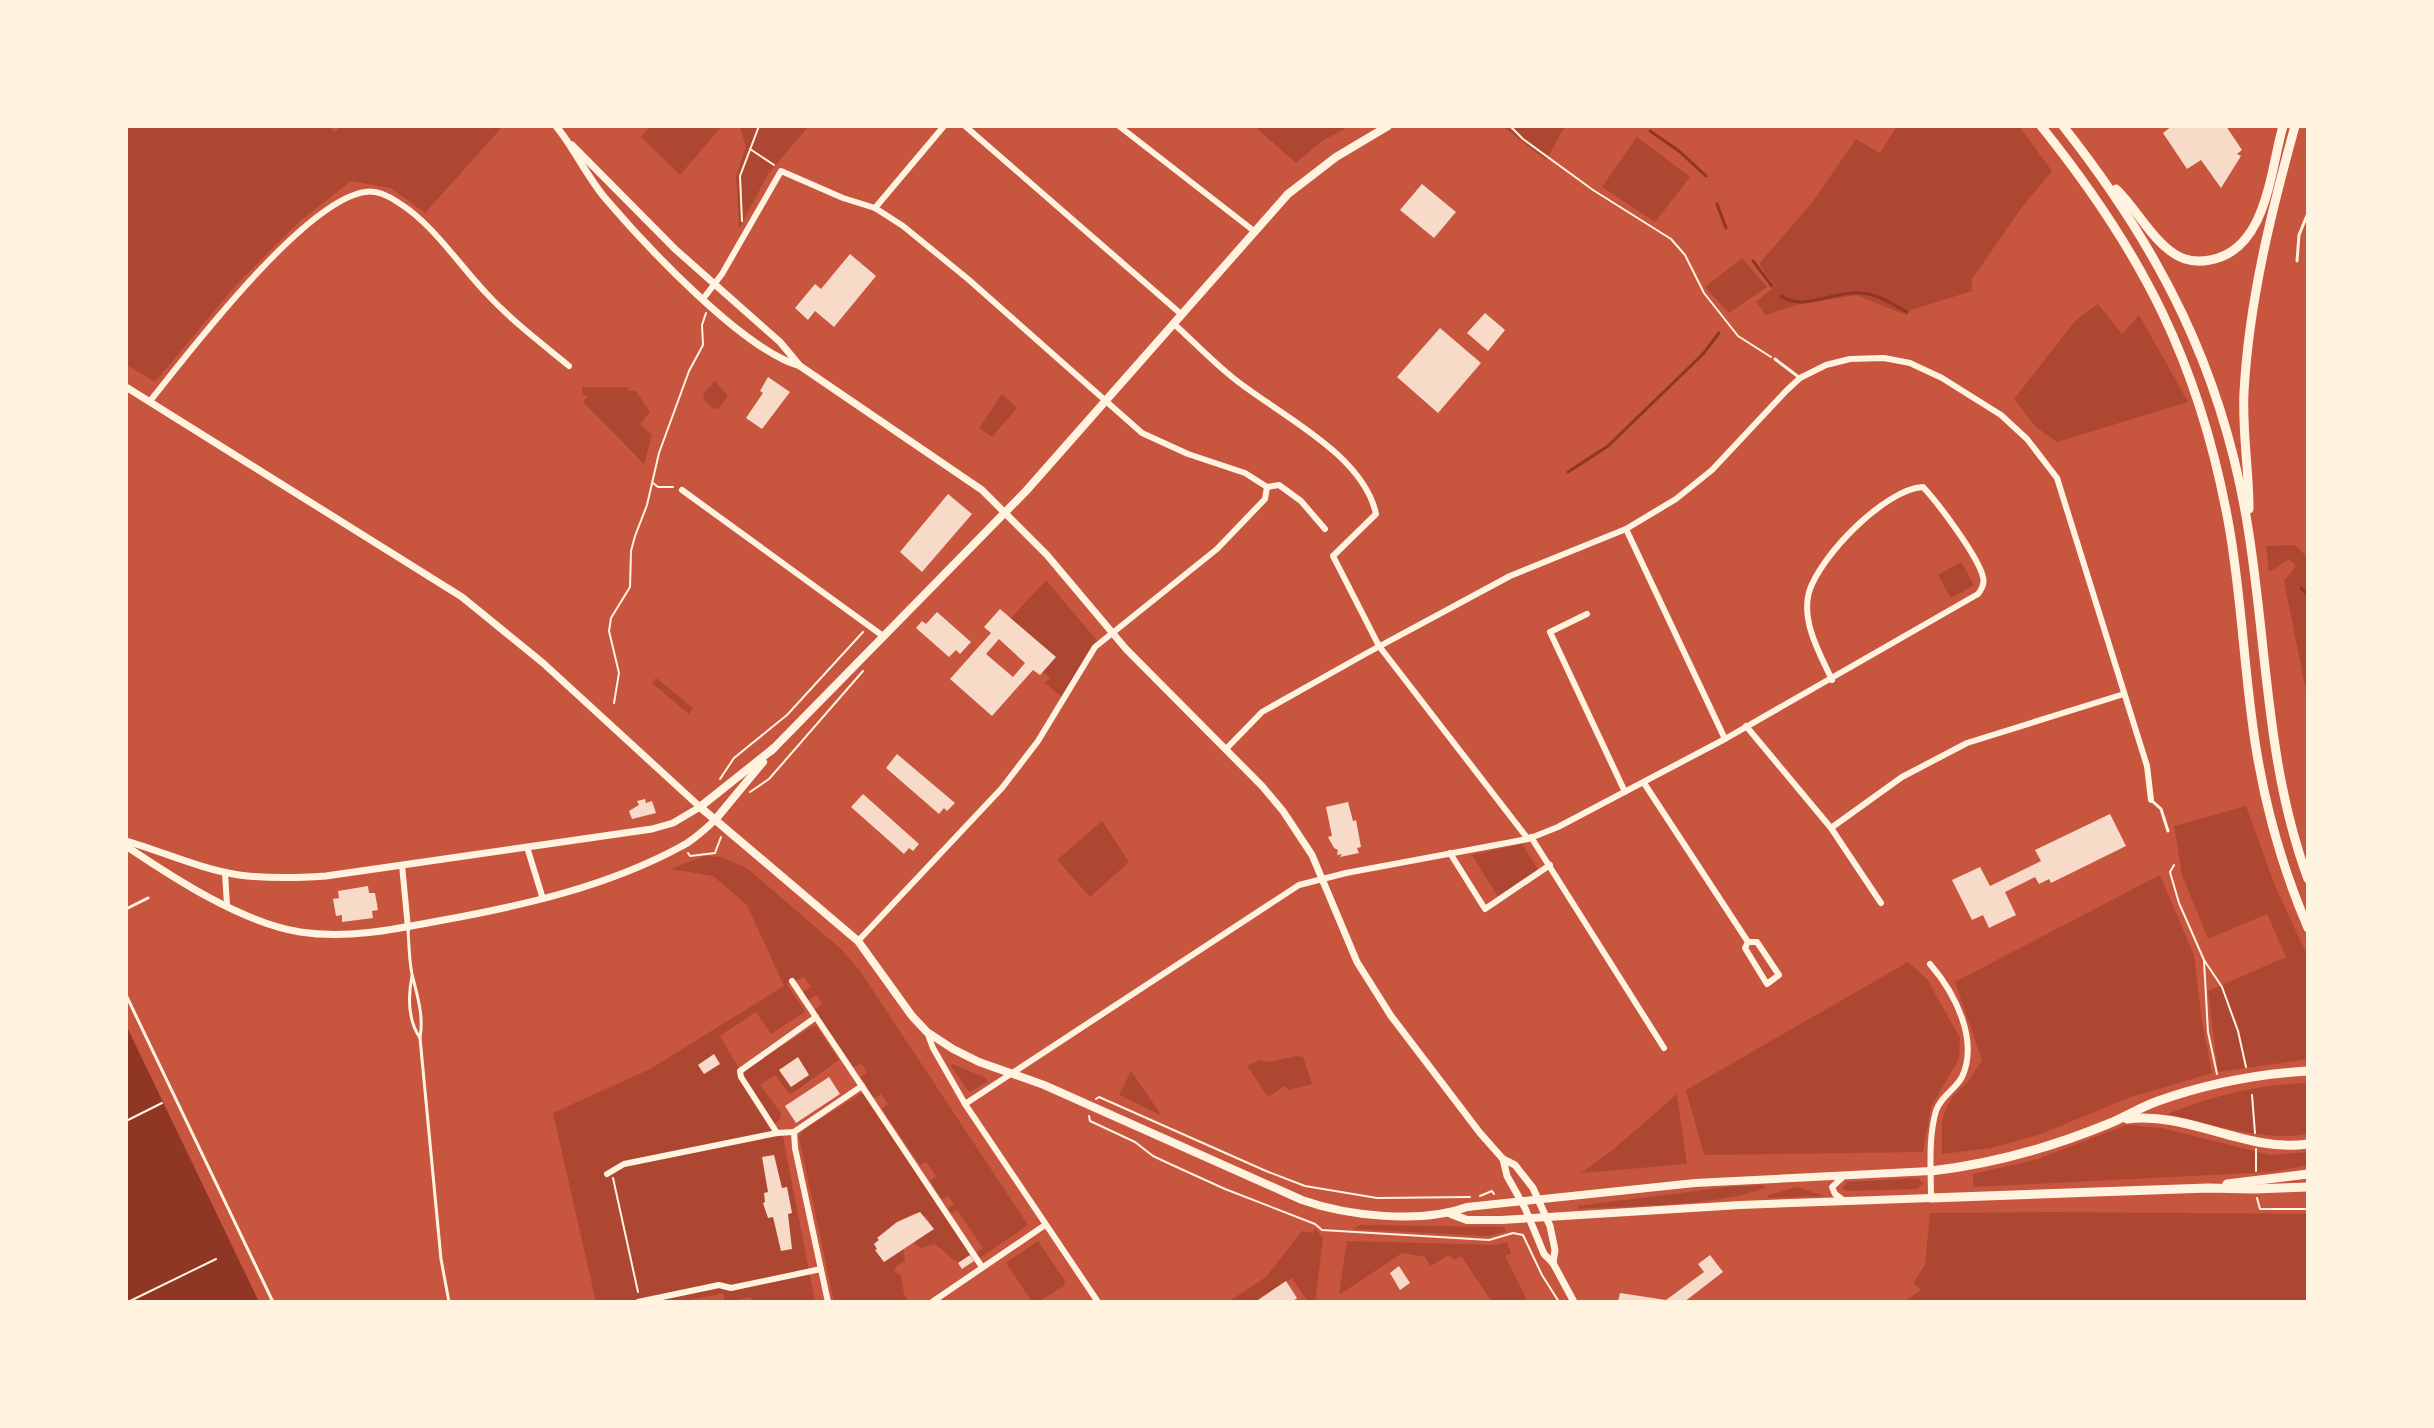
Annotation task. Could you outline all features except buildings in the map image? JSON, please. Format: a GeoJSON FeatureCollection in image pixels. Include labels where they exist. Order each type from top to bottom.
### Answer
{"type":"FeatureCollection","features":[{"type":"Feature","properties":{"kind":"highway"},"geometry":{"type":"LineString","coordinates":[[2041,126],[2096,197],[2155,292],[2198,399],[2215,458],[2229,529],[2250,706],[2266,795],[2284,870],[2308,928]]}},
{"type":"Feature","properties":{"kind":"highway"},"geometry":{"type":"LineString","coordinates":[[2063,126],[2145,239],[2170,284],[2196,340],[2226,427],[2248,524]]}},
{"type":"Feature","properties":{"kind":"highway"},"geometry":{"type":"LineString","coordinates":[[2275,126],[2279,140]]}},
{"type":"Feature","properties":{"kind":"highway"},"geometry":{"type":"LineString","coordinates":[[2104,179],[2132,204],[2167,249],[2191,261],[2221,258],[2243,243],[2257,220],[2283,126]]}},
{"type":"Feature","properties":{"kind":"highway"},"geometry":{"type":"LineString","coordinates":[[2296,126],[2270,218],[2248,342],[2244,396],[2248,524],[2276,748],[2290,824],[2308,879]]}},
{"type":"Feature","properties":{"kind":"highway"},"geometry":{"type":"LineString","coordinates":[[1931,1171],[2005,1158],[2057,1143],[2156,1101],[2192,1090],[2261,1075],[2308,1071]]}},
{"type":"Feature","properties":{"kind":"highway"},"geometry":{"type":"LineString","coordinates":[[2117,1120],[2139,1117],[2164,1119],[2270,1144],[2308,1144]]}},
{"type":"Feature","properties":{"kind":"highway"},"geometry":{"type":"LineString","coordinates":[[2208,1188],[2308,1174]]}},
{"type":"Feature","properties":{"kind":"highway"},"geometry":{"type":"LineString","coordinates":[[1931,1198],[2308,1187]]}},
{"type":"Feature","properties":{"kind":"main road"},"geometry":{"type":"LineString","coordinates":[[715,820],[774,748],[1107,403],[1173,323],[1288,194],[1314,172],[1388,126]]}},
{"type":"Feature","properties":{"kind":"main road"},"geometry":{"type":"LineString","coordinates":[[774,748],[700,807],[858,941],[927,1032],[967,1057],[1044,1085],[1248,1178],[1321,1206],[1379,1214],[1450,1213],[1467,1207],[1540,1198],[1695,1183],[1931,1171]]}},
{"type":"Feature","properties":{"kind":"main road"},"geometry":{"type":"LineString","coordinates":[[1450,1213],[1467,1220],[1931,1198]]}},
{"type":"Feature","properties":{"kind":"street"},"geometry":{"type":"LineString","coordinates":[[556,126],[715,285],[793,354],[800,366]]}},
{"type":"Feature","properties":{"kind":"street"},"geometry":{"type":"LineString","coordinates":[[875,208],[944,126]]}},
{"type":"Feature","properties":{"kind":"street"},"geometry":{"type":"LineString","coordinates":[[965,126],[1181,314]]}},
{"type":"Feature","properties":{"kind":"street"},"geometry":{"type":"LineString","coordinates":[[1119,126],[1254,231]]}},
{"type":"Feature","properties":{"kind":"street"},"geometry":{"type":"LineString","coordinates":[[571,144],[603,196],[703,299],[770,354],[800,366],[982,490],[1047,555],[1111,633],[1226,749],[1290,820],[1308,847],[1357,962],[1372,987],[1407,1039],[1503,1159],[1515,1165],[1540,1198],[1555,1250],[1553,1263]]}},
{"type":"Feature","properties":{"kind":"street"},"geometry":{"type":"LineString","coordinates":[[703,299],[715,285],[781,171],[843,198],[875,208],[903,226],[968,279],[1142,433],[1188,454],[1245,473],[1267,487],[1279,485],[1301,501],[1325,529]]}},
{"type":"Feature","properties":{"kind":"street"},"geometry":{"type":"LineString","coordinates":[[150,401],[276,254],[304,227],[338,202],[364,192],[386,196],[400,203],[420,220],[489,297],[569,366]]}},
{"type":"Feature","properties":{"kind":"street"},"geometry":{"type":"LineString","coordinates":[[1173,323],[1232,377],[1305,427],[1328,447],[1373,499],[1376,514],[1333,556],[1379,646],[1550,865],[1664,1048]]}},
{"type":"Feature","properties":{"kind":"street"},"geometry":{"type":"LineString","coordinates":[[1226,749],[1262,712],[1379,646],[1510,576],[1626,529],[1676,499],[1712,470],[1771,404],[1800,378],[1826,365],[1850,359],[1900,360],[1942,378],[1976,398],[2016,429],[2057,478],[2147,766],[2151,800]]}},
{"type":"Feature","properties":{"kind":"street"},"geometry":{"type":"LineString","coordinates":[[126,387],[462,597],[543,663],[700,807],[673,823],[652,829],[326,876],[286,879],[225,873],[126,843]]}},
{"type":"Feature","properties":{"kind":"street"},"geometry":{"type":"LineString","coordinates":[[858,941],[1002,788],[1029,754],[1095,647],[1217,549],[1265,499],[1267,487]]}},
{"type":"Feature","properties":{"kind":"street"},"geometry":{"type":"LineString","coordinates":[[965,1104],[1299,885],[1530,838],[1644,783],[1725,739],[1832,680],[1978,594],[1983,588],[1983,577],[1977,564],[1923,487],[1911,488],[1865,519],[1843,541],[1820,571],[1809,592],[1811,630],[1832,680]]}},
{"type":"Feature","properties":{"kind":"street"},"geometry":{"type":"LineString","coordinates":[[682,490],[883,636]]}},
{"type":"Feature","properties":{"kind":"street"},"geometry":{"type":"LineString","coordinates":[[1626,529],[1725,739]]}},
{"type":"Feature","properties":{"kind":"street"},"geometry":{"type":"LineString","coordinates":[[1587,614],[1550,632],[1625,792]]}},
{"type":"Feature","properties":{"kind":"street"},"geometry":{"type":"LineString","coordinates":[[1831,828],[1902,777],[1967,743],[2124,694]]}},
{"type":"Feature","properties":{"kind":"street"},"geometry":{"type":"LineString","coordinates":[[1746,726],[1831,828],[1881,903]]}},
{"type":"Feature","properties":{"kind":"street"},"geometry":{"type":"LineString","coordinates":[[1644,783],[1748,942]]}},
{"type":"Feature","properties":{"kind":"street"},"geometry":{"type":"LineString","coordinates":[[126,843],[227,905],[269,924],[342,936],[408,928],[543,899],[607,880],[683,846],[715,820]]}},
{"type":"Feature","properties":{"kind":"street"},"geometry":{"type":"LineString","coordinates":[[527,847],[543,899]]}},
{"type":"Feature","properties":{"kind":"street"},"geometry":{"type":"LineString","coordinates":[[1450,853],[1485,909],[1550,865]]}},
{"type":"Feature","properties":{"kind":"street"},"geometry":{"type":"LineString","coordinates":[[402,865],[408,928]]}},
{"type":"Feature","properties":{"kind":"street"},"geometry":{"type":"LineString","coordinates":[[225,873],[227,905]]}},
{"type":"Feature","properties":{"kind":"street"},"geometry":{"type":"LineString","coordinates":[[1748,942],[1757,942],[1779,975],[1767,984],[1745,948],[1748,942]]}},
{"type":"Feature","properties":{"kind":"street"},"geometry":{"type":"LineString","coordinates":[[1930,964],[1940,976],[1966,1028],[1969,1053],[1960,1081],[1942,1098],[1936,1111],[1931,1198]]}},
{"type":"Feature","properties":{"kind":"street"},"geometry":{"type":"LineString","coordinates":[[792,981],[982,1267]]}},
{"type":"Feature","properties":{"kind":"street"},"geometry":{"type":"LineString","coordinates":[[777,1133],[740,1071],[816,1017]]}},
{"type":"Feature","properties":{"kind":"street"},"geometry":{"type":"LineString","coordinates":[[927,1032],[965,1104],[1098,1302]]}},
{"type":"Feature","properties":{"kind":"street"},"geometry":{"type":"LineString","coordinates":[[609,1173],[624,1164],[794,1132],[862,1086]]}},
{"type":"Feature","properties":{"kind":"street"},"geometry":{"type":"LineString","coordinates":[[794,1132],[828,1302]]}},
{"type":"Feature","properties":{"kind":"street"},"geometry":{"type":"LineString","coordinates":[[1503,1159],[1505,1172],[1544,1254],[1553,1263],[1574,1302]]}},
{"type":"Feature","properties":{"kind":"street"},"geometry":{"type":"LineString","coordinates":[[1843,1177],[1832,1187],[1843,1200]]}},
{"type":"Feature","properties":{"kind":"street"},"geometry":{"type":"LineString","coordinates":[[932,1302],[1045,1225]]}},
{"type":"Feature","properties":{"kind":"street"},"geometry":{"type":"LineString","coordinates":[[641,1301],[719,1285],[731,1288],[821,1269]]}},
{"type":"Feature","properties":{"kind":"lane"},"geometry":{"type":"LineString","coordinates":[[2297,261],[2299,235],[2308,213]]}},
{"type":"Feature","properties":{"kind":"lane"},"geometry":{"type":"LineString","coordinates":[[1775,359],[1800,378]]}},
{"type":"Feature","properties":{"kind":"lane"},"geometry":{"type":"LineString","coordinates":[[2151,800],[2161,809],[2168,831]]}},
{"type":"Feature","properties":{"kind":"lane"},"geometry":{"type":"LineString","coordinates":[[126,909],[148,898]]}},
{"type":"Feature","properties":{"kind":"lane"},"geometry":{"type":"LineString","coordinates":[[408,928],[412,975],[409,992],[414,1028],[420,1038]]}},
{"type":"Feature","properties":{"kind":"lane"},"geometry":{"type":"LineString","coordinates":[[412,975],[418,991],[441,1259],[449,1302]]}},
{"type":"Feature","properties":{"kind":"lane"},"geometry":{"type":"LineString","coordinates":[[126,995],[273,1302]]}},
{"type":"Feature","properties":{"kind":"path"},"geometry":{"type":"LineString","coordinates":[[744,232],[740,211],[740,176],[759,126]]}},
{"type":"Feature","properties":{"kind":"path"},"geometry":{"type":"LineString","coordinates":[[1510,126],[1593,190],[1671,239],[1685,255],[1704,293],[1738,336],[1775,359]]}},
{"type":"Feature","properties":{"kind":"path"},"geometry":{"type":"LineString","coordinates":[[750,149],[767,158],[781,171]]}},
{"type":"Feature","properties":{"kind":"path"},"geometry":{"type":"LineString","coordinates":[[614,703],[619,673],[609,631],[611,618],[630,587],[631,551],[689,371],[703,345],[702,325],[706,314]]}},
{"type":"Feature","properties":{"kind":"path"},"geometry":{"type":"LineString","coordinates":[[651,482],[658,487],[668,485],[682,490]]}},
{"type":"Feature","properties":{"kind":"path"},"geometry":{"type":"LineString","coordinates":[[719,782],[726,768],[787,715],[870,626]]}},
{"type":"Feature","properties":{"kind":"path"},"geometry":{"type":"LineString","coordinates":[[746,797],[769,779],[871,662]]}},
{"type":"Feature","properties":{"kind":"path"},"geometry":{"type":"LineString","coordinates":[[688,854],[716,850]]}},
{"type":"Feature","properties":{"kind":"path"},"geometry":{"type":"LineString","coordinates":[[2174,865],[2170,872],[2176,892],[2204,960],[2222,987],[2238,1031],[2246,1067]]}},
{"type":"Feature","properties":{"kind":"path"},"geometry":{"type":"LineString","coordinates":[[2204,960],[2208,1032],[2218,1076]]}},
{"type":"Feature","properties":{"kind":"path"},"geometry":{"type":"LineString","coordinates":[[2252,1095],[2255,1134]]}},
{"type":"Feature","properties":{"kind":"path"},"geometry":{"type":"LineString","coordinates":[[1087,1105],[1099,1097],[1266,1171],[1328,1191],[1406,1200],[1480,1196],[1492,1191]]}},
{"type":"Feature","properties":{"kind":"path"},"geometry":{"type":"LineString","coordinates":[[126,1121],[162,1103]]}},
{"type":"Feature","properties":{"kind":"path"},"geometry":{"type":"LineString","coordinates":[[1090,1121],[1135,1142],[1170,1164],[1315,1224],[1322,1230],[1489,1240],[1518,1233],[1524,1236],[1559,1302]]}},
{"type":"Feature","properties":{"kind":"path"},"geometry":{"type":"LineString","coordinates":[[2256,1148],[2256,1172]]}},
{"type":"Feature","properties":{"kind":"path"},"geometry":{"type":"LineString","coordinates":[[609,1173],[641,1301]]}},
{"type":"Feature","properties":{"kind":"path"},"geometry":{"type":"LineString","coordinates":[[2257,1198],[2260,1209],[2308,1209]]}},
{"type":"Feature","properties":{"kind":"path"},"geometry":{"type":"LineString","coordinates":[[128,1302],[216,1259]]}},
{"type":"Feature","properties":{"kind":"shaded area"},"geometry":{"type":"Polygon","coordinates":[[[126,126],[329,126],[335,132],[341,126],[503,126],[425,213],[391,188],[351,181],[300,221],[236,285],[155,382],[126,364],[126,126]]]}},
{"type":"Feature","properties":{"kind":"shaded area"},"geometry":{"type":"Polygon","coordinates":[[[650,126],[722,126],[680,175],[641,137],[650,126]]]}},
{"type":"Feature","properties":{"kind":"shaded area"},"geometry":{"type":"Polygon","coordinates":[[[740,126],[809,126],[768,174],[739,229],[736,176],[746,147],[740,126]]]}},
{"type":"Feature","properties":{"kind":"shaded area"},"geometry":{"type":"Polygon","coordinates":[[[1254,126],[1350,126],[1322,141],[1296,163],[1254,126]]]}},
{"type":"Feature","properties":{"kind":"shaded area"},"geometry":{"type":"Polygon","coordinates":[[[1502,126],[1565,126],[1546,160],[1502,126]]]}},
{"type":"Feature","properties":{"kind":"shaded area"},"geometry":{"type":"Polygon","coordinates":[[[1897,126],[2019,126],[2052,171],[2022,207],[1972,279],[1972,291],[1911,310],[1906,315],[1856,295],[1796,305],[1766,315],[1756,302],[1775,286],[1759,264],[1814,200],[1856,139],[1880,153],[1897,126]]]}},
{"type":"Feature","properties":{"kind":"shaded area"},"geometry":{"type":"Polygon","coordinates":[[[1637,137],[1690,177],[1655,222],[1602,187],[1637,137]]]}},
{"type":"Feature","properties":{"kind":"shaded area"},"geometry":{"type":"Polygon","coordinates":[[[1742,258],[1767,287],[1729,313],[1705,287],[1742,258]]]}},
{"type":"Feature","properties":{"kind":"shaded area"},"geometry":{"type":"Polygon","coordinates":[[[2098,304],[2122,334],[2139,315],[2188,402],[2057,442],[2036,427],[2014,399],[2075,321],[2098,304]]]}},
{"type":"Feature","properties":{"kind":"shaded area"},"geometry":{"type":"Polygon","coordinates":[[[715,381],[728,396],[719,408],[714,409],[705,401],[703,394],[715,381]]]}},
{"type":"Feature","properties":{"kind":"shaded area"},"geometry":{"type":"Polygon","coordinates":[[[582,387],[628,387],[629,391],[635,390],[650,412],[640,424],[652,435],[644,464],[583,402],[588,396],[582,395],[582,387]]]}},
{"type":"Feature","properties":{"kind":"shaded area"},"geometry":{"type":"Polygon","coordinates":[[[1002,394],[1017,408],[992,437],[979,428],[1002,394]]]}},
{"type":"Feature","properties":{"kind":"shaded area"},"geometry":{"type":"Polygon","coordinates":[[[2295,545],[2308,558],[2308,701],[2284,581],[2296,566],[2289,559],[2269,572],[2266,546],[2295,545]]]}},
{"type":"Feature","properties":{"kind":"shaded area"},"geometry":{"type":"Polygon","coordinates":[[[1961,562],[1974,585],[1951,598],[1938,575],[1961,562]]]}},
{"type":"Feature","properties":{"kind":"shaded area"},"geometry":{"type":"Polygon","coordinates":[[[1046,580],[1099,643],[1064,699],[1045,683],[1050,678],[1038,668],[1011,618],[1046,580]]]}},
{"type":"Feature","properties":{"kind":"shaded area"},"geometry":{"type":"Polygon","coordinates":[[[656,678],[693,708],[689,714],[652,683],[656,678]]]}},
{"type":"Feature","properties":{"kind":"shaded area"},"geometry":{"type":"Polygon","coordinates":[[[2246,806],[2275,886],[2308,957],[2308,1059],[2218,1072],[2208,991],[2286,957],[2267,914],[2208,939],[2182,875],[2174,826],[2246,806]]]}},
{"type":"Feature","properties":{"kind":"shaded area"},"geometry":{"type":"Polygon","coordinates":[[[1102,821],[1129,862],[1090,897],[1057,860],[1102,821]]]}},
{"type":"Feature","properties":{"kind":"shaded area"},"geometry":{"type":"Polygon","coordinates":[[[1522,844],[1539,871],[1498,897],[1472,855],[1522,844]]]}},
{"type":"Feature","properties":{"kind":"shaded area"},"geometry":{"type":"Polygon","coordinates":[[[705,856],[721,857],[748,869],[841,949],[860,971],[1028,1225],[980,1258],[976,1253],[983,1248],[957,1210],[951,1213],[948,1209],[954,1204],[948,1195],[942,1199],[930,1181],[936,1176],[926,1162],[920,1165],[882,1109],[888,1104],[881,1094],[874,1098],[861,1077],[867,1072],[861,1063],[854,1067],[814,1010],[822,1004],[817,995],[808,1000],[803,992],[811,987],[804,977],[787,984],[805,1012],[771,1034],[756,1012],[720,1036],[777,1133],[783,1136],[815,1302],[752,1302],[751,1297],[725,1302],[723,1293],[681,1302],[596,1302],[553,1113],[650,1069],[784,986],[747,905],[713,876],[670,869],[705,856]]]}},
{"type":"Feature","properties":{"kind":"shaded area"},"geometry":{"type":"Polygon","coordinates":[[[2160,875],[2194,955],[2212,1073],[2128,1098],[2041,1134],[1991,1148],[1942,1154],[1942,1121],[1946,1108],[1982,1060],[1955,982],[2160,875]]]}},
{"type":"Feature","properties":{"kind":"shaded area"},"geometry":{"type":"Polygon","coordinates":[[[1908,962],[1927,979],[1960,1038],[1959,1059],[1931,1107],[1923,1152],[1704,1155],[1686,1090],[1908,962]]]}},
{"type":"Feature","properties":{"kind":"shaded area"},"geometry":{"type":"Polygon","coordinates":[[[126,1025],[259,1302],[126,1302],[126,1025]]]}},
{"type":"Feature","properties":{"kind":"shaded area"},"geometry":{"type":"Polygon","coordinates":[[[813,1026],[839,1060],[790,1095],[775,1075],[760,1085],[781,1113],[774,1124],[743,1074],[746,1069],[813,1026]]]}},
{"type":"Feature","properties":{"kind":"shaded area"},"geometry":{"type":"Polygon","coordinates":[[[1303,1057],[1312,1084],[1289,1090],[1285,1086],[1268,1097],[1247,1066],[1259,1060],[1270,1062],[1303,1057]]]}},
{"type":"Feature","properties":{"kind":"shaded area"},"geometry":{"type":"Polygon","coordinates":[[[953,1064],[988,1081],[968,1091],[951,1066],[953,1064]]]}},
{"type":"Feature","properties":{"kind":"shaded area"},"geometry":{"type":"Polygon","coordinates":[[[1131,1071],[1162,1116],[1119,1095],[1131,1071]]]}},
{"type":"Feature","properties":{"kind":"shaded area"},"geometry":{"type":"Polygon","coordinates":[[[2308,1083],[2308,1134],[2255,1134],[2167,1114],[2236,1092],[2308,1083]]]}},
{"type":"Feature","properties":{"kind":"shaded area"},"geometry":{"type":"Polygon","coordinates":[[[860,1094],[868,1094],[973,1253],[958,1263],[934,1244],[922,1248],[912,1242],[934,1229],[926,1217],[914,1213],[893,1225],[874,1244],[884,1262],[903,1247],[905,1261],[894,1272],[901,1275],[904,1294],[909,1302],[834,1302],[799,1137],[802,1131],[860,1094]]]}},
{"type":"Feature","properties":{"kind":"shaded area"},"geometry":{"type":"Polygon","coordinates":[[[1677,1094],[1687,1164],[1581,1173],[1614,1149],[1677,1094]]]}},
{"type":"Feature","properties":{"kind":"shaded area"},"geometry":{"type":"Polygon","coordinates":[[[2126,1125],[2162,1128],[2270,1155],[2308,1152],[2308,1165],[2271,1172],[1973,1187],[1973,1174],[2038,1159],[2126,1125]]]}},
{"type":"Feature","properties":{"kind":"shaded area"},"geometry":{"type":"Polygon","coordinates":[[[1918,1178],[1923,1184],[1917,1189],[1847,1191],[1842,1188],[1847,1182],[1918,1178]]]}},
{"type":"Feature","properties":{"kind":"shaded area"},"geometry":{"type":"Polygon","coordinates":[[[1763,1185],[1765,1188],[1722,1199],[1578,1209],[1578,1206],[1763,1185]]]}},
{"type":"Feature","properties":{"kind":"shaded area"},"geometry":{"type":"Polygon","coordinates":[[[1797,1187],[1824,1196],[1767,1198],[1769,1195],[1797,1187]]]}},
{"type":"Feature","properties":{"kind":"shaded area"},"geometry":{"type":"Polygon","coordinates":[[[1930,1213],[2308,1214],[2308,1302],[1903,1302],[1921,1290],[1913,1283],[1925,1265],[1930,1213]]]}},
{"type":"Feature","properties":{"kind":"shaded area"},"geometry":{"type":"Polygon","coordinates":[[[1360,1225],[1505,1227],[1505,1232],[1487,1236],[1354,1229],[1360,1225]]]}},
{"type":"Feature","properties":{"kind":"shaded area"},"geometry":{"type":"Polygon","coordinates":[[[1315,1228],[1323,1238],[1315,1302],[1308,1302],[1292,1278],[1255,1302],[1228,1302],[1266,1277],[1302,1231],[1313,1233],[1315,1228]]]}},
{"type":"Feature","properties":{"kind":"shaded area"},"geometry":{"type":"Polygon","coordinates":[[[1038,1241],[1065,1281],[1064,1286],[1038,1302],[1032,1302],[1006,1263],[1038,1241]]]}},
{"type":"Feature","properties":{"kind":"shaded area"},"geometry":{"type":"Polygon","coordinates":[[[1347,1241],[1495,1245],[1507,1242],[1511,1253],[1505,1256],[1528,1302],[1492,1302],[1461,1256],[1454,1260],[1449,1255],[1430,1266],[1425,1257],[1402,1253],[1339,1295],[1347,1241]]]}},
{"type":"Feature","properties":{"kind":"waterway"},"geometry":{"type":"LineString","coordinates":[[1650,131],[1679,151],[1706,176]]}},
{"type":"Feature","properties":{"kind":"waterway"},"geometry":{"type":"LineString","coordinates":[[1717,204],[1726,228]]}},
{"type":"Feature","properties":{"kind":"waterway"},"geometry":{"type":"LineString","coordinates":[[1753,261],[1772,286]]}},
{"type":"Feature","properties":{"kind":"waterway"},"geometry":{"type":"LineString","coordinates":[[1781,296],[1799,302],[1851,293],[1867,294],[1907,312]]}},
{"type":"Feature","properties":{"kind":"waterway"},"geometry":{"type":"LineString","coordinates":[[1568,472],[1608,446],[1703,354],[1719,333]]}},
{"type":"Feature","properties":{"kind":"waterway"},"geometry":{"type":"LineString","coordinates":[[2301,588],[2308,595]]}}]}
